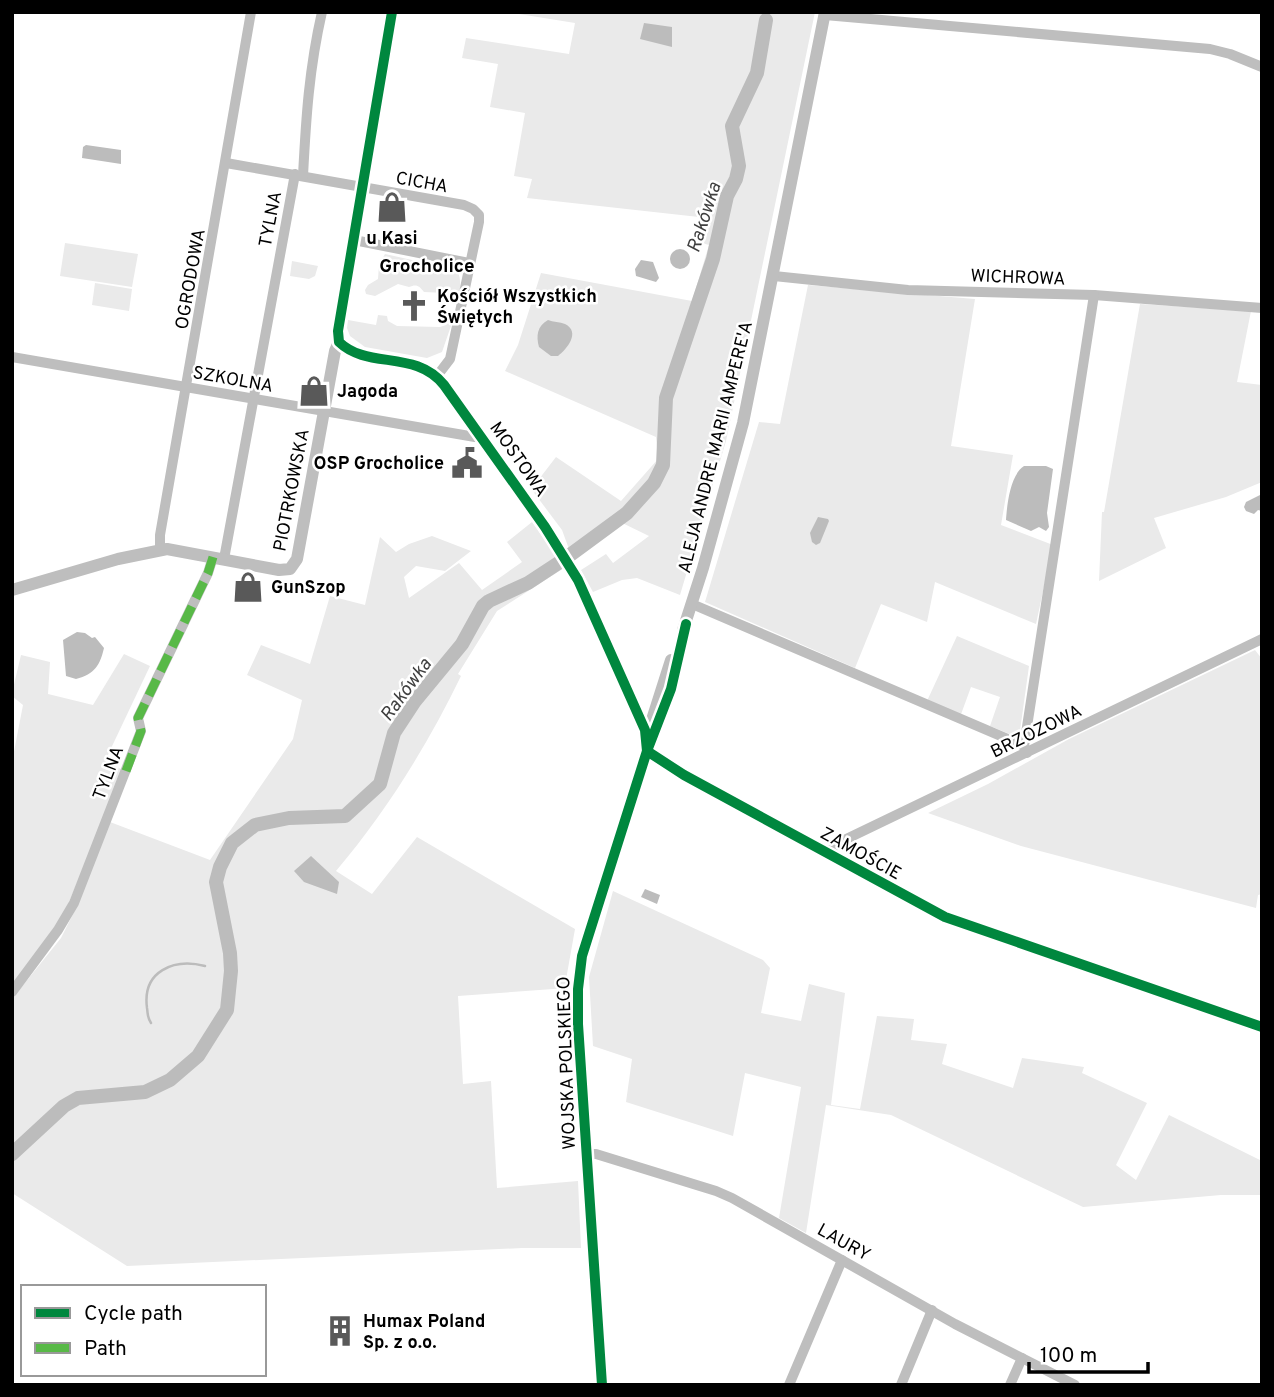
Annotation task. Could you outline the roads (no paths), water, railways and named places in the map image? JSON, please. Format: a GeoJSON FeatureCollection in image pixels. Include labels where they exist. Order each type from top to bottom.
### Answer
{"type":"FeatureCollection","features":[{"type":"Feature","properties":{"kind":"street","name":"OGRODOWA"},"geometry":{"type":"LineString","coordinates":[[160,550],[160,535],[251,12]]}},
{"type":"Feature","properties":{"kind":"street","name":"TYLNA"},"geometry":{"type":"LineString","coordinates":[[12,992],[58,930],[74,903],[141,730],[138,718],[208,573],[219,558],[255,399],[274,278],[299,175],[314,45],[322,12]]}},
{"type":"Feature","properties":{"kind":"street","name":"PIOTRKOWSKA"},"geometry":{"type":"LineString","coordinates":[[12,590],[118,559],[160,550],[178,550],[285,570],[294,565],[335,351],[339,342],[338,331],[392,12]]}},
{"type":"Feature","properties":{"kind":"street"},"geometry":{"type":"LineString","coordinates":[[825,14],[1210,49],[1262,66]]}},
{"type":"Feature","properties":{"kind":"street","name":"ALEJA ANDRE MARII AMPERE'A"},"geometry":{"type":"LineString","coordinates":[[647,751],[649,726],[686,624],[743,423],[825,14]]}},
{"type":"Feature","properties":{"kind":"street","name":"CICHA"},"geometry":{"type":"LineString","coordinates":[[226,163],[464,205],[479,215],[469,263]]}},
{"type":"Feature","properties":{"kind":"street"},"geometry":{"type":"LineString","coordinates":[[339,342],[351,351],[418,365],[437,376],[450,359],[469,263],[354,240]]}},
{"type":"Feature","properties":{"kind":"street","name":"WICHROWA"},"geometry":{"type":"LineString","coordinates":[[774,276],[908,290],[1094,295],[1262,308]]}},
{"type":"Feature","properties":{"kind":"street"},"geometry":{"type":"LineString","coordinates":[[692,604],[1025,750],[1094,295]]}},
{"type":"Feature","properties":{"kind":"street","name":"SZKOLNA"},"geometry":{"type":"LineString","coordinates":[[12,357],[475,437],[480,435]]}},
{"type":"Feature","properties":{"kind":"street","name":"MOSTOWA"},"geometry":{"type":"LineString","coordinates":[[437,376],[560,549],[585,594],[636,708]]}},
{"type":"Feature","properties":{"kind":"street"},"geometry":{"type":"LineString","coordinates":[[449,432],[456,428],[463,411]]}},
{"type":"Feature","properties":{"kind":"street","name":"ALEJA ANDRE MARII AMPERE'A"},"geometry":{"type":"LineString","coordinates":[[647,751],[671,689],[686,624]]}},
{"type":"Feature","properties":{"kind":"street","name":"BRZOZOWA"},"geometry":{"type":"LineString","coordinates":[[827,853],[838,843],[1025,750],[1262,639]]}},
{"type":"Feature","properties":{"kind":"street"},"geometry":{"type":"LineString","coordinates":[[636,708],[645,712],[655,708]]}},
{"type":"Feature","properties":{"kind":"street"},"geometry":{"type":"LineString","coordinates":[[636,708],[645,730],[647,751]]}},
{"type":"Feature","properties":{"kind":"street","name":"ZAMOŚCIE"},"geometry":{"type":"LineString","coordinates":[[647,751],[676,770],[945,917],[1262,1027]]}},
{"type":"Feature","properties":{"kind":"street","name":"WOJSKA POLSKIEGO"},"geometry":{"type":"LineString","coordinates":[[601,1385],[578,1024],[579,974],[589,932],[647,751]]}},
{"type":"Feature","properties":{"kind":"street","name":"LAURY"},"geometry":{"type":"LineString","coordinates":[[587,1154],[596,1154],[716,1191],[1075,1385]]}},
{"type":"Feature","properties":{"kind":"street"},"geometry":{"type":"LineString","coordinates":[[789,1385],[842,1260]]}},
{"type":"Feature","properties":{"kind":"street"},"geometry":{"type":"LineString","coordinates":[[901,1385],[932,1310]]}},
{"type":"Feature","properties":{"kind":"street"},"geometry":{"type":"LineString","coordinates":[[1010,1385],[1022,1358]]}},
{"type":"Feature","properties":{"kind":"waterway","name":"Rakówka"},"geometry":{"type":"LineString","coordinates":[[570,555],[627,513],[654,483],[663,465],[666,398],[713,259],[727,196],[736,179],[739,166],[732,126],[757,73],[766,20]]}},
{"type":"Feature","properties":{"kind":"waterway","name":"Rakówka"},"geometry":{"type":"LineString","coordinates":[[12,1154],[64,1106],[78,1098],[145,1092],[170,1080],[198,1056],[227,1010],[230,953],[216,882],[232,843],[255,825],[289,818],[345,816],[380,784],[394,733],[415,701],[462,644],[483,606],[528,583],[560,562]]}},
{"type":"Feature","properties":{"kind":"waterway"},"geometry":{"type":"LineString","coordinates":[[151,1023],[147,995],[155,976],[172,966],[205,966]]}},
{"type":"Feature","properties":{"kind":"place","name":"u Kasi"},"geometry":{"type":"Point","coordinates":[392,207]}},
{"type":"Feature","properties":{"kind":"place","name":"Kościół Wszystkich Świętych"},"geometry":{"type":"Point","coordinates":[414,306]}},
{"type":"Feature","properties":{"kind":"place","name":"Jagoda"},"geometry":{"type":"Point","coordinates":[314,391]}},
{"type":"Feature","properties":{"kind":"place","name":"OSP Grocholice"},"geometry":{"type":"Point","coordinates":[467,463]}},
{"type":"Feature","properties":{"kind":"place","name":"GunSzop"},"geometry":{"type":"Point","coordinates":[248,587]}},
{"type":"Feature","properties":{"kind":"place","name":"Humax Poland Sp. z o.o."},"geometry":{"type":"Point","coordinates":[340,1331]}},
{"type":"Feature","properties":{"kind":"district","name":"Grocholice"},"geometry":{"type":"Point","coordinates":[427,265]}}]}
